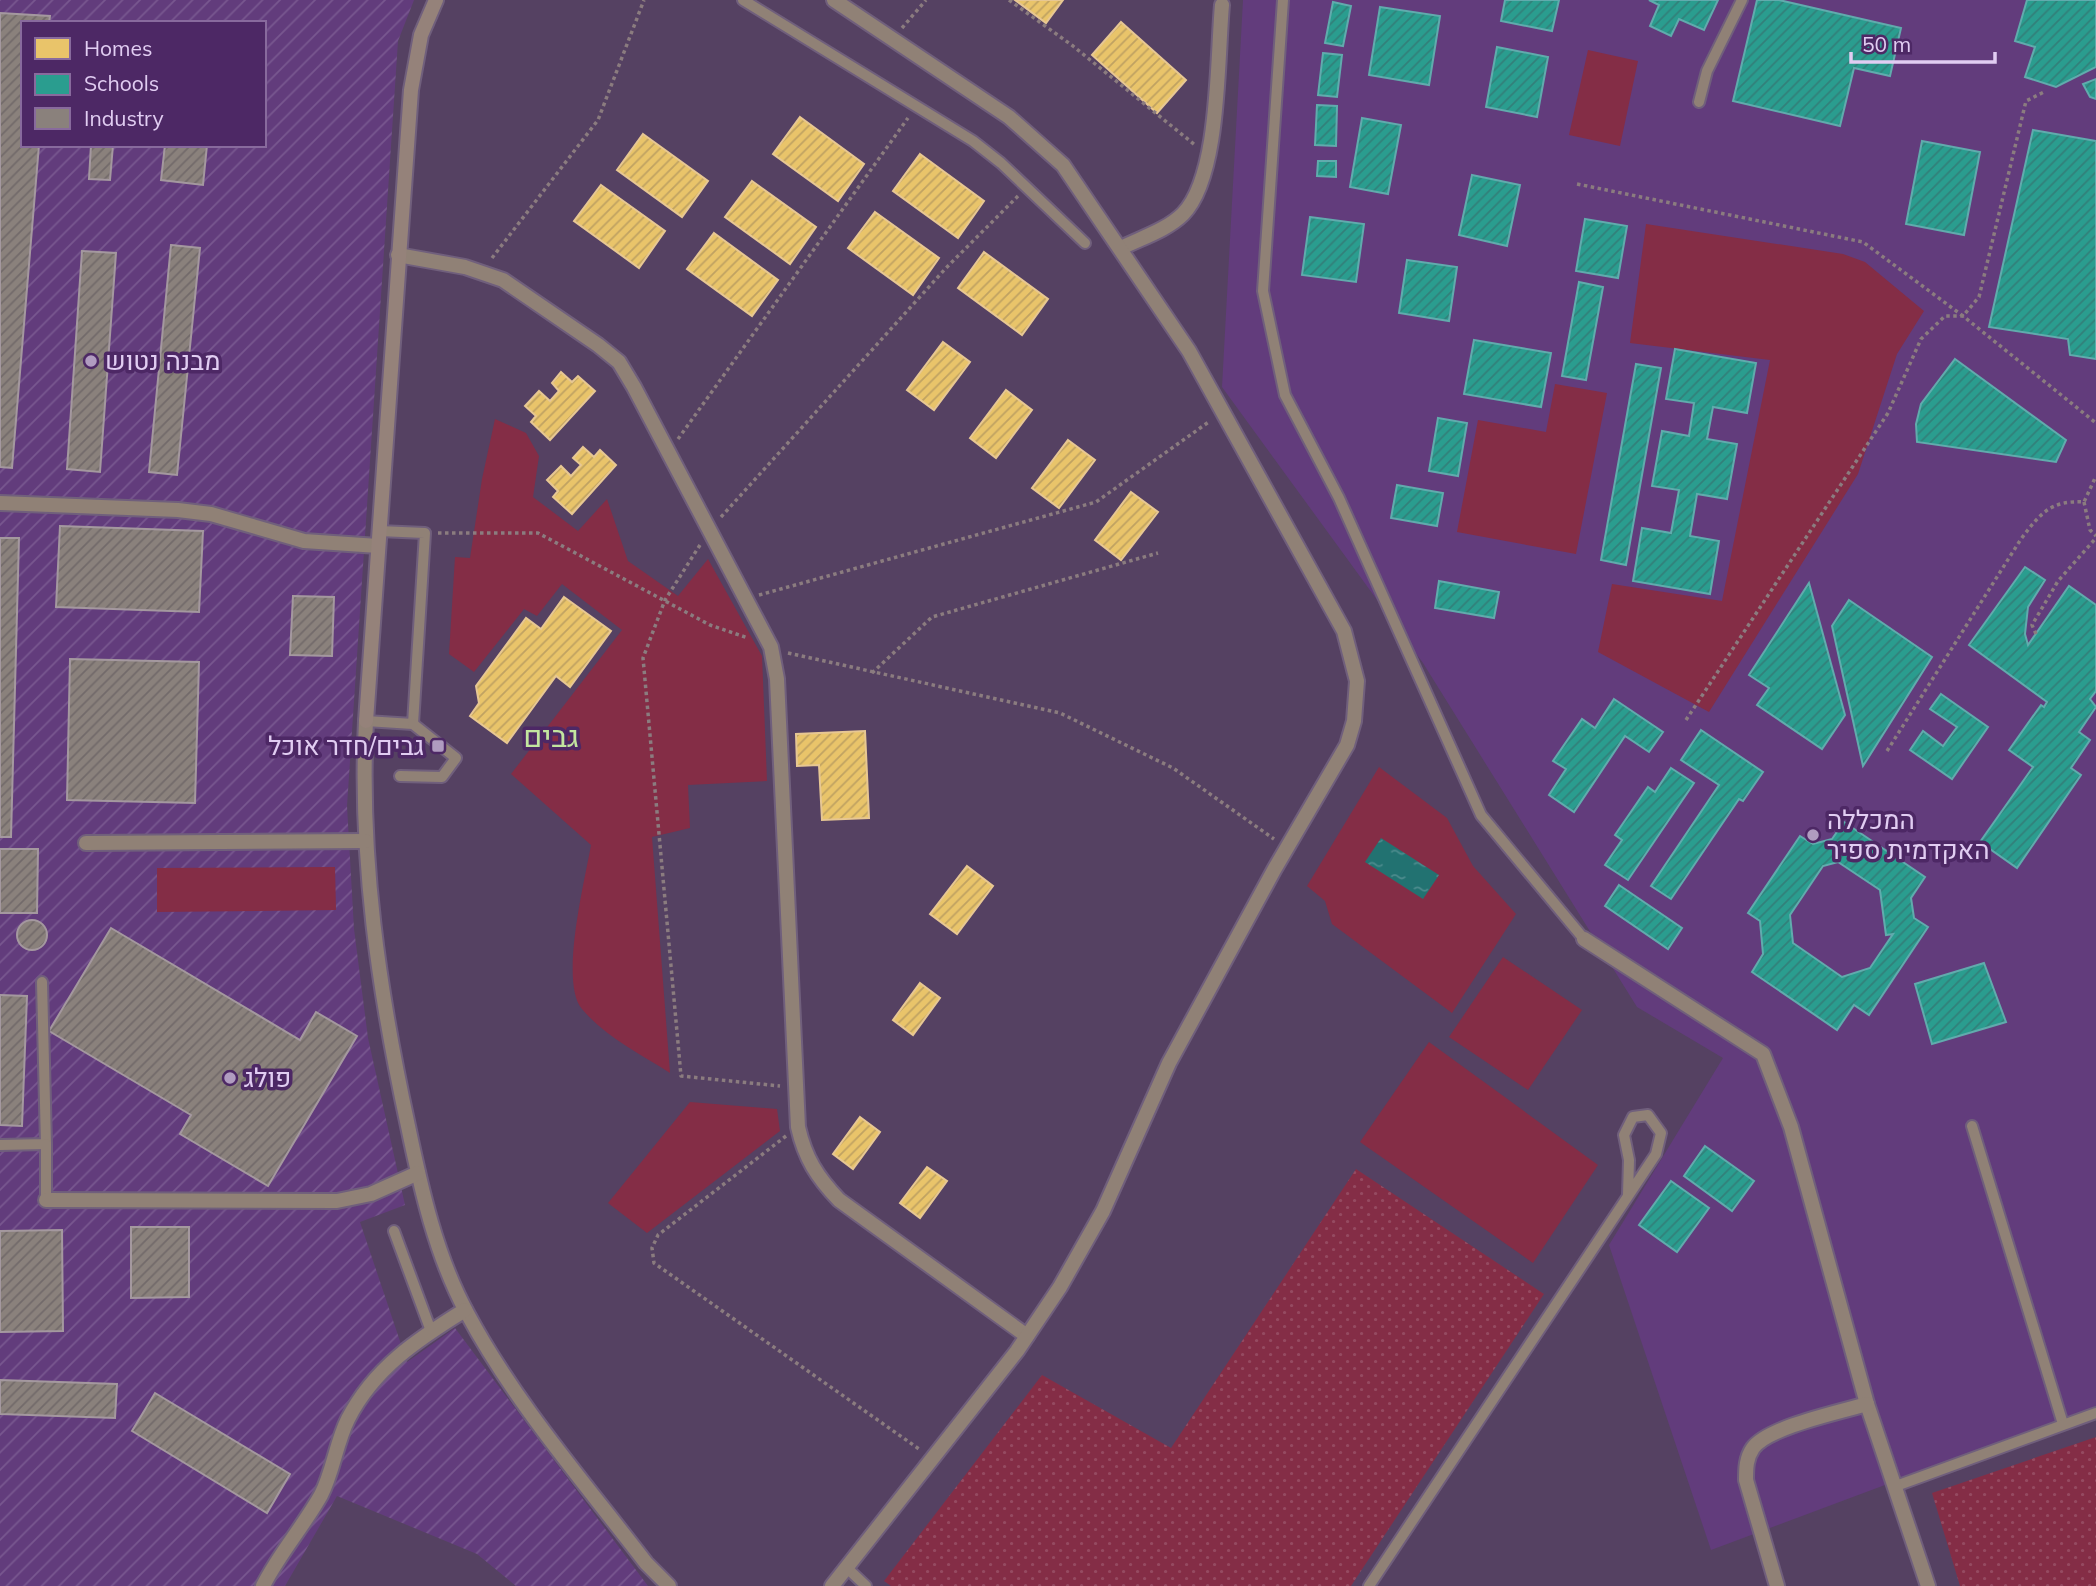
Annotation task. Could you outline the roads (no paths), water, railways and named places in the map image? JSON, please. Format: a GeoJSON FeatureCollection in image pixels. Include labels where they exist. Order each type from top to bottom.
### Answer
{"type":"FeatureCollection","features":[{"type":"Feature","properties":{"kind":"street"},"geometry":{"type":"LineString","coordinates":[[436,0],[415,56],[398,255],[366,721],[363,780],[365,841],[381,985],[418,1173],[442,1254],[465,1310],[516,1394],[646,1563],[669,1586]]}},
{"type":"Feature","properties":{"kind":"street"},"geometry":{"type":"LineString","coordinates":[[832,1586],[848,1569],[1027,1336],[1060,1287],[1104,1211],[1169,1063],[1347,745],[1354,721],[1357,681],[1344,631],[1189,351],[1063,165],[1038,141],[982,99],[834,0]]}},
{"type":"Feature","properties":{"kind":"street"},"geometry":{"type":"LineString","coordinates":[[1121,248],[1182,216],[1201,187],[1208,156],[1222,5]]}},
{"type":"Feature","properties":{"kind":"street"},"geometry":{"type":"LineString","coordinates":[[398,255],[481,272],[503,280],[619,362],[771,647],[777,678],[798,1127],[804,1152],[818,1178],[839,1200],[1027,1336]]}},
{"type":"Feature","properties":{"kind":"street"},"geometry":{"type":"LineString","coordinates":[[0,503],[178,510],[211,514],[304,541],[379,538]]}},
{"type":"Feature","properties":{"kind":"street"},"geometry":{"type":"LineString","coordinates":[[86,843],[365,841]]}},
{"type":"Feature","properties":{"kind":"street"},"geometry":{"type":"LineString","coordinates":[[1584,939],[1763,1054],[1791,1127],[1867,1404],[1928,1586]]}},
{"type":"Feature","properties":{"kind":"street"},"geometry":{"type":"LineString","coordinates":[[46,1200],[337,1200],[370,1194],[418,1173]]}},
{"type":"Feature","properties":{"kind":"street"},"geometry":{"type":"LineString","coordinates":[[263,1586],[275,1561],[322,1492],[349,1418],[379,1375],[399,1354],[465,1310]]}},
{"type":"Feature","properties":{"kind":"street"},"geometry":{"type":"LineString","coordinates":[[1777,1586],[1746,1480],[1746,1464],[1753,1448],[1767,1436],[1867,1404]]}},
{"type":"Feature","properties":{"kind":"lane"},"geometry":{"type":"LineString","coordinates":[[743,0],[917,105],[1001,163],[1085,243]]}},
{"type":"Feature","properties":{"kind":"lane"},"geometry":{"type":"LineString","coordinates":[[1283,0],[1263,291],[1285,395],[1339,498],[1481,815],[1584,939]]}},
{"type":"Feature","properties":{"kind":"lane"},"geometry":{"type":"LineString","coordinates":[[1699,102],[1707,71],[1742,0]]}},
{"type":"Feature","properties":{"kind":"lane"},"geometry":{"type":"LineString","coordinates":[[379,538],[425,533],[413,724]]}},
{"type":"Feature","properties":{"kind":"lane"},"geometry":{"type":"LineString","coordinates":[[366,721],[413,724],[456,758],[442,777],[400,776]]}},
{"type":"Feature","properties":{"kind":"lane"},"geometry":{"type":"LineString","coordinates":[[41,982],[46,1200]]}},
{"type":"Feature","properties":{"kind":"lane"},"geometry":{"type":"LineString","coordinates":[[1369,1586],[1628,1195],[1661,1143],[1661,1133],[1647,1115],[1633,1117],[1624,1135],[1629,1160],[1628,1195]]}},
{"type":"Feature","properties":{"kind":"lane"},"geometry":{"type":"LineString","coordinates":[[1972,1126],[2063,1424]]}},
{"type":"Feature","properties":{"kind":"lane"},"geometry":{"type":"LineString","coordinates":[[0,1145],[46,1144]]}},
{"type":"Feature","properties":{"kind":"lane"},"geometry":{"type":"LineString","coordinates":[[394,1231],[431,1331]]}},
{"type":"Feature","properties":{"kind":"lane"},"geometry":{"type":"LineString","coordinates":[[1896,1486],[2096,1413]]}},
{"type":"Feature","properties":{"kind":"lane"},"geometry":{"type":"LineString","coordinates":[[848,1569],[866,1586]]}},
{"type":"Feature","properties":{"kind":"water"},"geometry":{"type":"Polygon","coordinates":[[[1381,838],[1439,875],[1423,899],[1365,862],[1381,838]]]}},
{"type":"Feature","properties":{"kind":"place","name":"מבנה נטוש"},"geometry":{"type":"Point","coordinates":[91,361]}},
{"type":"Feature","properties":{"kind":"place","name":"גבים/חדר אוכל"},"geometry":{"type":"Point","coordinates":[438,746]}},
{"type":"Feature","properties":{"kind":"place","name":"המכללה האקדמית ספיר"},"geometry":{"type":"Point","coordinates":[1813,835]}},
{"type":"Feature","properties":{"kind":"place","name":"פולג"},"geometry":{"type":"Point","coordinates":[230,1078]}},
{"type":"Feature","properties":{"kind":"district","name":"גבים"},"geometry":{"type":"Point","coordinates":[551,737]}}]}
